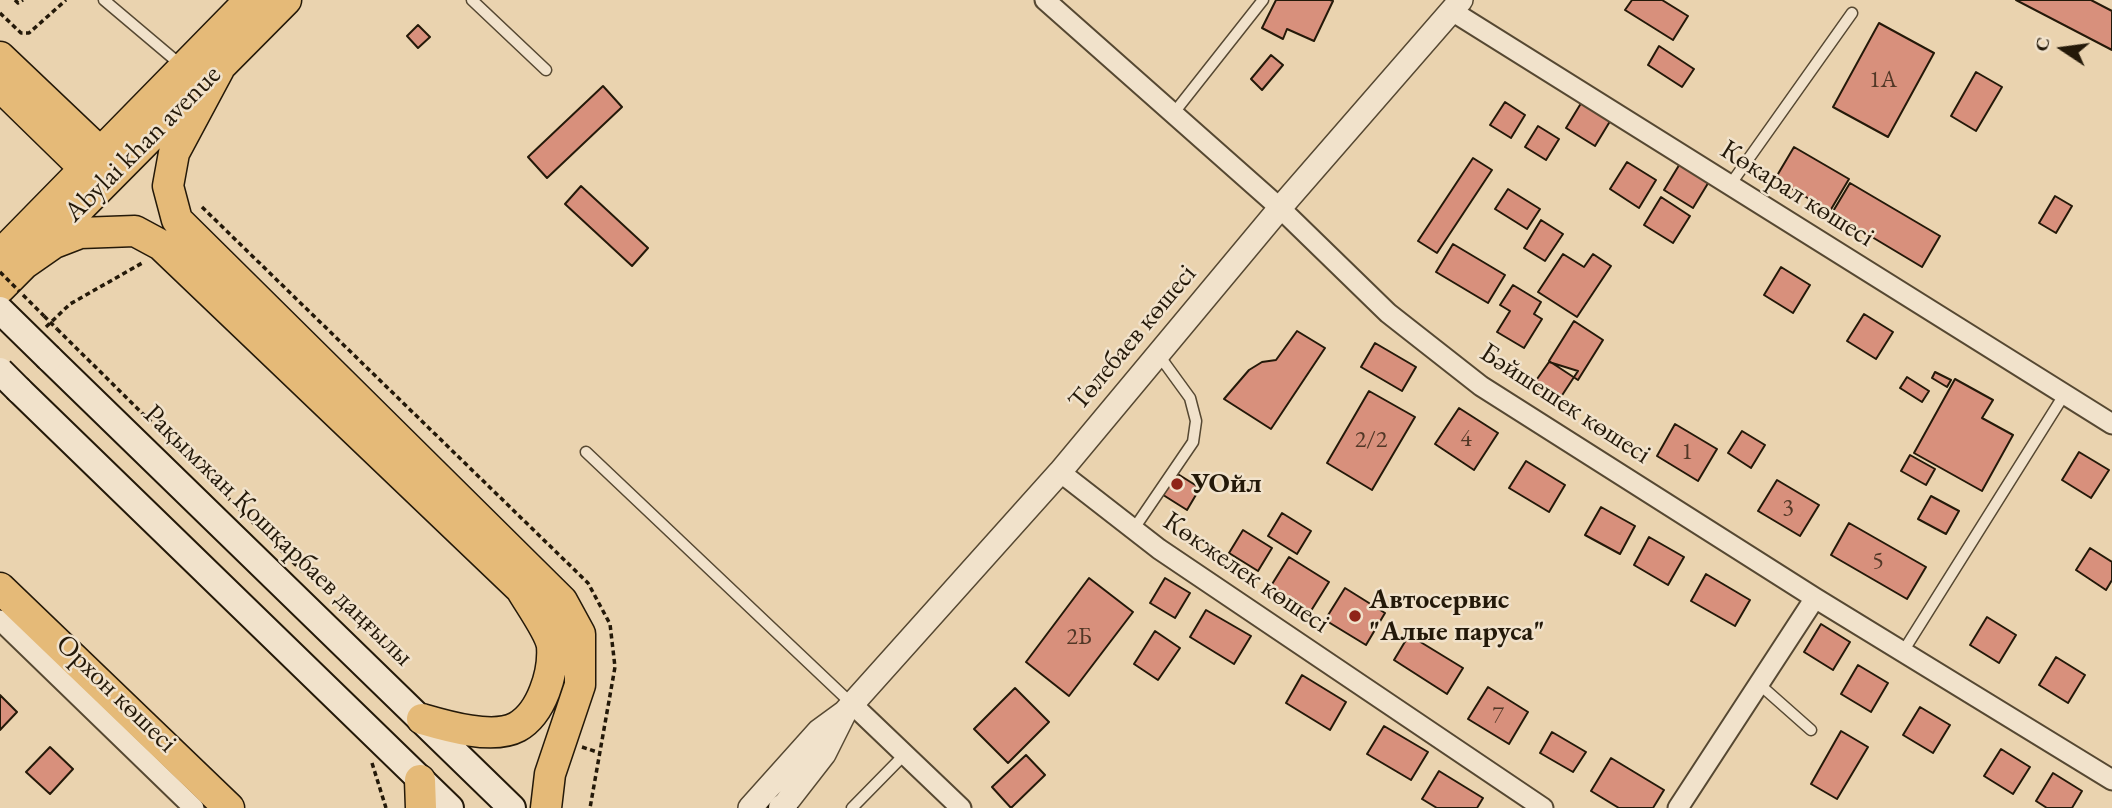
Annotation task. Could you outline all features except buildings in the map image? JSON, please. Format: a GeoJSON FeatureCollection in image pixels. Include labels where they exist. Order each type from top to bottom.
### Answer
{"type":"FeatureCollection","features":[{"type":"Feature","properties":{"kind":"main road","name":"Abylai khan avenue"},"geometry":{"type":"LineString","coordinates":[[0,288],[7,265],[93,161],[250,0]]}},
{"type":"Feature","properties":{"kind":"main road","name":"Abylai khan avenue"},"geometry":{"type":"LineString","coordinates":[[7,265],[219,69],[286,0]]}},
{"type":"Feature","properties":{"kind":"main road"},"geometry":{"type":"LineString","coordinates":[[0,57],[93,161]]}},
{"type":"Feature","properties":{"kind":"main road"},"geometry":{"type":"LineString","coordinates":[[219,69],[174,153],[168,186],[177,220],[562,601],[580,634],[580,685],[550,774],[546,808]]}},
{"type":"Feature","properties":{"kind":"main road"},"geometry":{"type":"LineString","coordinates":[[0,86],[93,161]]}},
{"type":"Feature","properties":{"kind":"main road"},"geometry":{"type":"LineString","coordinates":[[7,265],[80,233],[135,231],[161,245],[521,589],[552,644],[550,681],[539,704],[517,727],[485,732],[457,730],[422,719]]}},
{"type":"Feature","properties":{"kind":"main road","name":"Рақымжан Қошқарбаев даңғылы"},"geometry":{"type":"LineString","coordinates":[[0,310],[512,808]]}},
{"type":"Feature","properties":{"kind":"main road"},"geometry":{"type":"LineString","coordinates":[[0,371],[420,794],[450,808]]}},
{"type":"Feature","properties":{"kind":"main road"},"geometry":{"type":"LineString","coordinates":[[0,588],[229,808]]}},
{"type":"Feature","properties":{"kind":"street","name":"Бәйшешек көшесі"},"geometry":{"type":"LineString","coordinates":[[1045,0],[1280,208],[1388,313],[1481,386],[1815,598],[1904,650],[2112,780]]}},
{"type":"Feature","properties":{"kind":"street","name":"Көкарал көшесі"},"geometry":{"type":"LineString","coordinates":[[1457,6],[1730,185],[2112,424]]}},
{"type":"Feature","properties":{"kind":"street","name":"Төлебаев көшесі"},"geometry":{"type":"LineString","coordinates":[[750,808],[819,731],[849,708],[1060,472],[1280,208],[1457,6]]}},
{"type":"Feature","properties":{"kind":"street","name":"Көкжелек көшесі"},"geometry":{"type":"LineString","coordinates":[[1060,472],[1133,530],[1544,808]]}},
{"type":"Feature","properties":{"kind":"street"},"geometry":{"type":"LineString","coordinates":[[1678,808],[1815,598]]}},
{"type":"Feature","properties":{"kind":"street","name":"Орхон көшесі"},"geometry":{"type":"LineString","coordinates":[[0,620],[194,808]]}},
{"type":"Feature","properties":{"kind":"street","name":"Төлебаев көшесі"},"geometry":{"type":"LineString","coordinates":[[782,808],[824,754],[849,708]]}},
{"type":"Feature","properties":{"kind":"street"},"geometry":{"type":"LineString","coordinates":[[849,708],[905,753],[961,808]]}},
{"type":"Feature","properties":{"kind":"lane"},"geometry":{"type":"LineString","coordinates":[[104,0],[184,68]]}},
{"type":"Feature","properties":{"kind":"lane"},"geometry":{"type":"LineString","coordinates":[[472,0],[546,70]]}},
{"type":"Feature","properties":{"kind":"lane"},"geometry":{"type":"LineString","coordinates":[[1173,114],[1264,0]]}},
{"type":"Feature","properties":{"kind":"lane"},"geometry":{"type":"LineString","coordinates":[[1730,185],[1852,13]]}},
{"type":"Feature","properties":{"kind":"lane"},"geometry":{"type":"LineString","coordinates":[[1133,530],[1193,442],[1195,432],[1196,421],[1190,398],[1158,354]]}},
{"type":"Feature","properties":{"kind":"lane"},"geometry":{"type":"LineString","coordinates":[[1904,650],[2064,395]]}},
{"type":"Feature","properties":{"kind":"lane"},"geometry":{"type":"LineString","coordinates":[[586,452],[849,708]]}},
{"type":"Feature","properties":{"kind":"lane"},"geometry":{"type":"LineString","coordinates":[[1759,684],[1811,730]]}},
{"type":"Feature","properties":{"kind":"lane"},"geometry":{"type":"LineString","coordinates":[[852,808],[905,753]]}},
{"type":"Feature","properties":{"kind":"path"},"geometry":{"type":"LineString","coordinates":[[15,0],[18,3],[23,0]]}},
{"type":"Feature","properties":{"kind":"path"},"geometry":{"type":"LineString","coordinates":[[0,13],[21,33],[29,33],[66,0]]}},
{"type":"Feature","properties":{"kind":"path"},"geometry":{"type":"LineString","coordinates":[[44,330],[70,304],[149,258]]}},
{"type":"Feature","properties":{"kind":"path"},"geometry":{"type":"LineString","coordinates":[[7,265],[57,329],[310,579]]}},
{"type":"Feature","properties":{"kind":"path"},"geometry":{"type":"LineString","coordinates":[[578,746],[600,753]]}},
{"type":"Feature","properties":{"kind":"place","name":"УОйл"},"geometry":{"type":"Point","coordinates":[1177,484]}},
{"type":"Feature","properties":{"kind":"place","name":"Автосервис \"Алые паруса\""},"geometry":{"type":"Point","coordinates":[1355,616]}}]}
